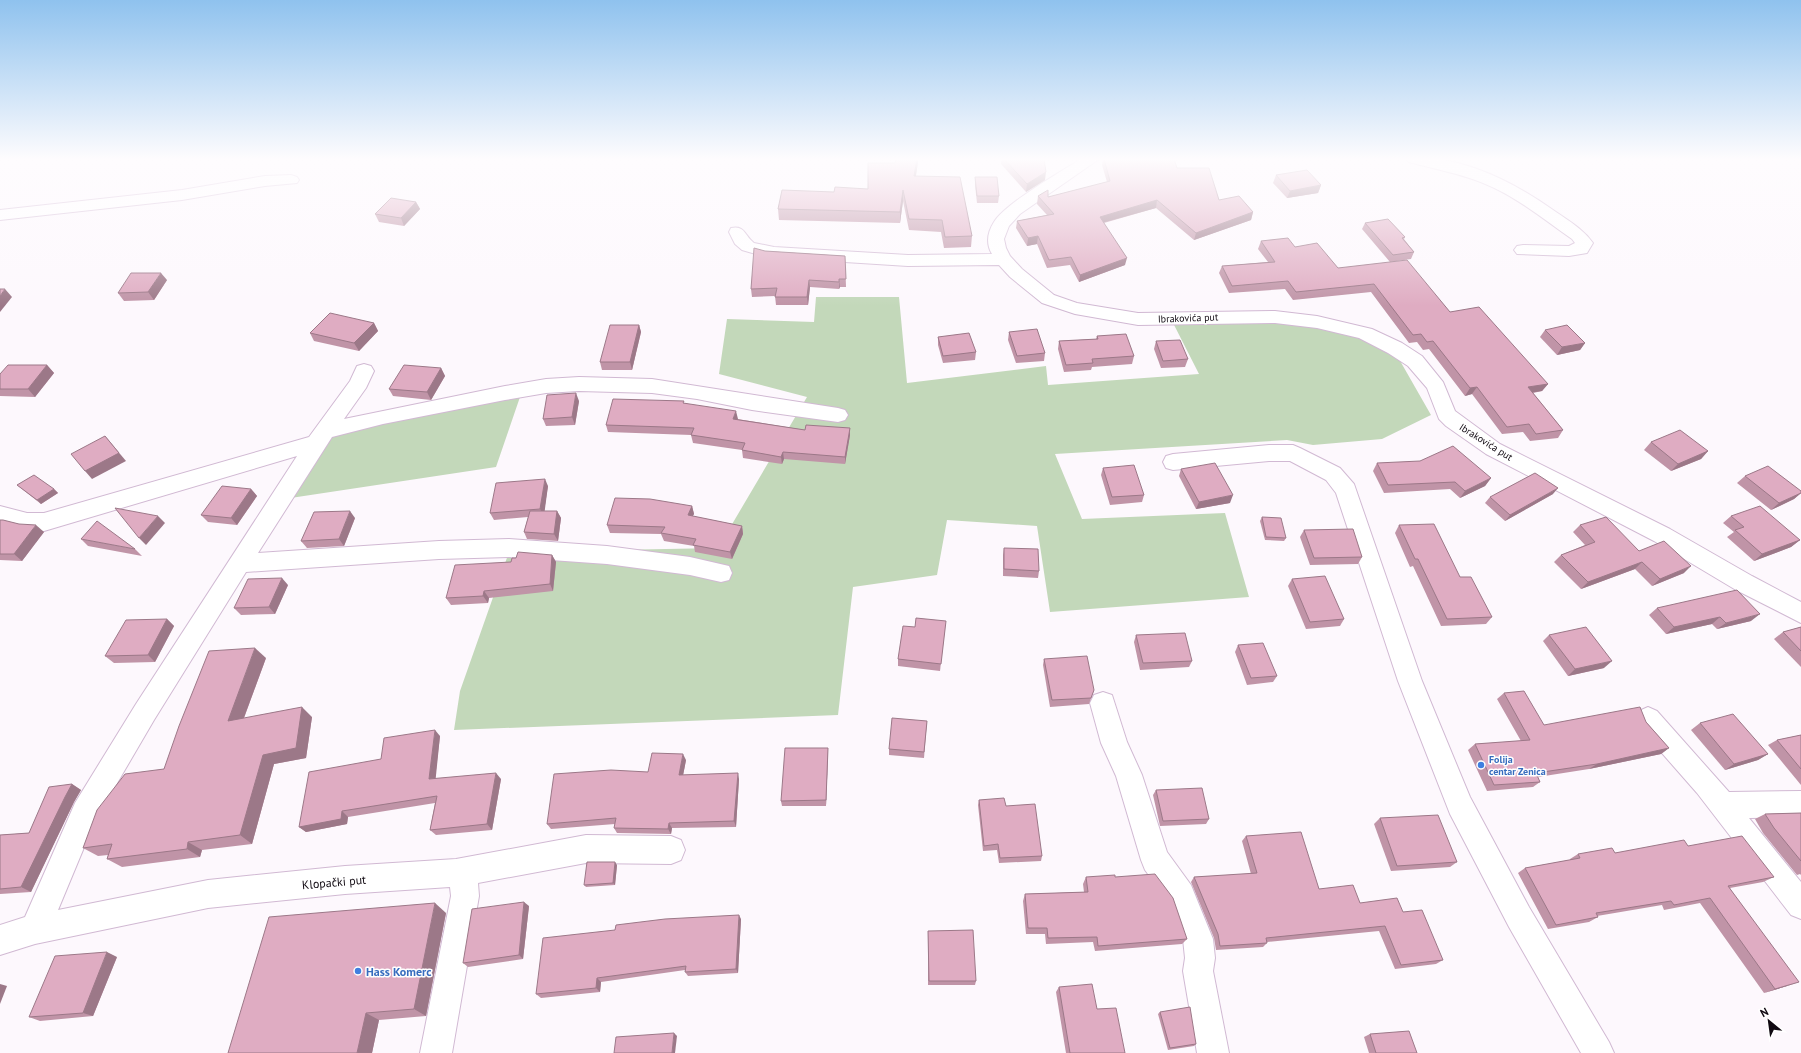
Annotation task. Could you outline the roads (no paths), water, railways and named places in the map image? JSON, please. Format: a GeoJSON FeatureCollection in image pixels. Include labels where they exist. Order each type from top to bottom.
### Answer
{"type":"FeatureCollection","features":[{"type":"Feature","properties":{"kind":"street"},"geometry":{"type":"LineString","coordinates":[[0,215],[62,208]]}},
{"type":"Feature","properties":{"kind":"street","name":"Ibrakovića put"},"geometry":{"type":"LineString","coordinates":[[1018,208],[1001,224],[996,238],[997,248],[1003,258],[1016,273],[1048,299],[1102,314],[1138,319],[1233,317],[1293,319],[1344,327],[1373,336],[1415,361],[1436,387],[1446,414],[1452,421],[1487,445],[1662,535],[1738,580],[1801,613]]}},
{"type":"Feature","properties":{"kind":"street"},"geometry":{"type":"LineString","coordinates":[[1523,250],[1569,251],[1581,249],[1584,243],[1578,235],[1538,208]]}},
{"type":"Feature","properties":{"kind":"street"},"geometry":{"type":"LineString","coordinates":[[737,232],[741,242],[754,249],[789,253],[907,261],[949,262],[1003,258]]}},
{"type":"Feature","properties":{"kind":"street"},"geometry":{"type":"LineString","coordinates":[[36,929],[85,812],[145,712],[239,563],[320,437],[359,383],[364,370]]}},
{"type":"Feature","properties":{"kind":"street"},"geometry":{"type":"LineString","coordinates":[[0,514],[26,522],[44,522],[383,417],[546,386],[579,384],[660,387],[697,392],[752,403],[838,415]]}},
{"type":"Feature","properties":{"kind":"street"},"geometry":{"type":"LineString","coordinates":[[1174,462],[1269,453],[1293,454],[1333,474],[1346,490],[1410,680],[1460,805],[1519,917],[1598,1053]]}},
{"type":"Feature","properties":{"kind":"street"},"geometry":{"type":"LineString","coordinates":[[239,563],[439,550],[509,548],[607,555],[690,566],[721,573]]}},
{"type":"Feature","properties":{"kind":"street"},"geometry":{"type":"LineString","coordinates":[[1103,703],[1114,743],[1129,775],[1155,860],[1181,895],[1198,938],[1200,958],[1198,971],[1213,1053]]}},
{"type":"Feature","properties":{"kind":"street"},"geometry":{"type":"LineString","coordinates":[[1648,719],[1723,805],[1801,905]]}},
{"type":"Feature","properties":{"kind":"street"},"geometry":{"type":"LineString","coordinates":[[1723,805],[1801,804]]}},
{"type":"Feature","properties":{"kind":"street","name":"Klopački put"},"geometry":{"type":"LineString","coordinates":[[0,940],[36,929],[208,894],[463,871],[586,849],[671,850]]}},
{"type":"Feature","properties":{"kind":"street"},"geometry":{"type":"LineString","coordinates":[[436,1053],[465,896],[463,871]]}},
{"type":"Feature","properties":{"kind":"place","name":"Folija centar Zenica"},"geometry":{"type":"Point","coordinates":[1481,765]}},
{"type":"Feature","properties":{"kind":"place","name":"Hass Komerc"},"geometry":{"type":"Point","coordinates":[358,971]}}]}
